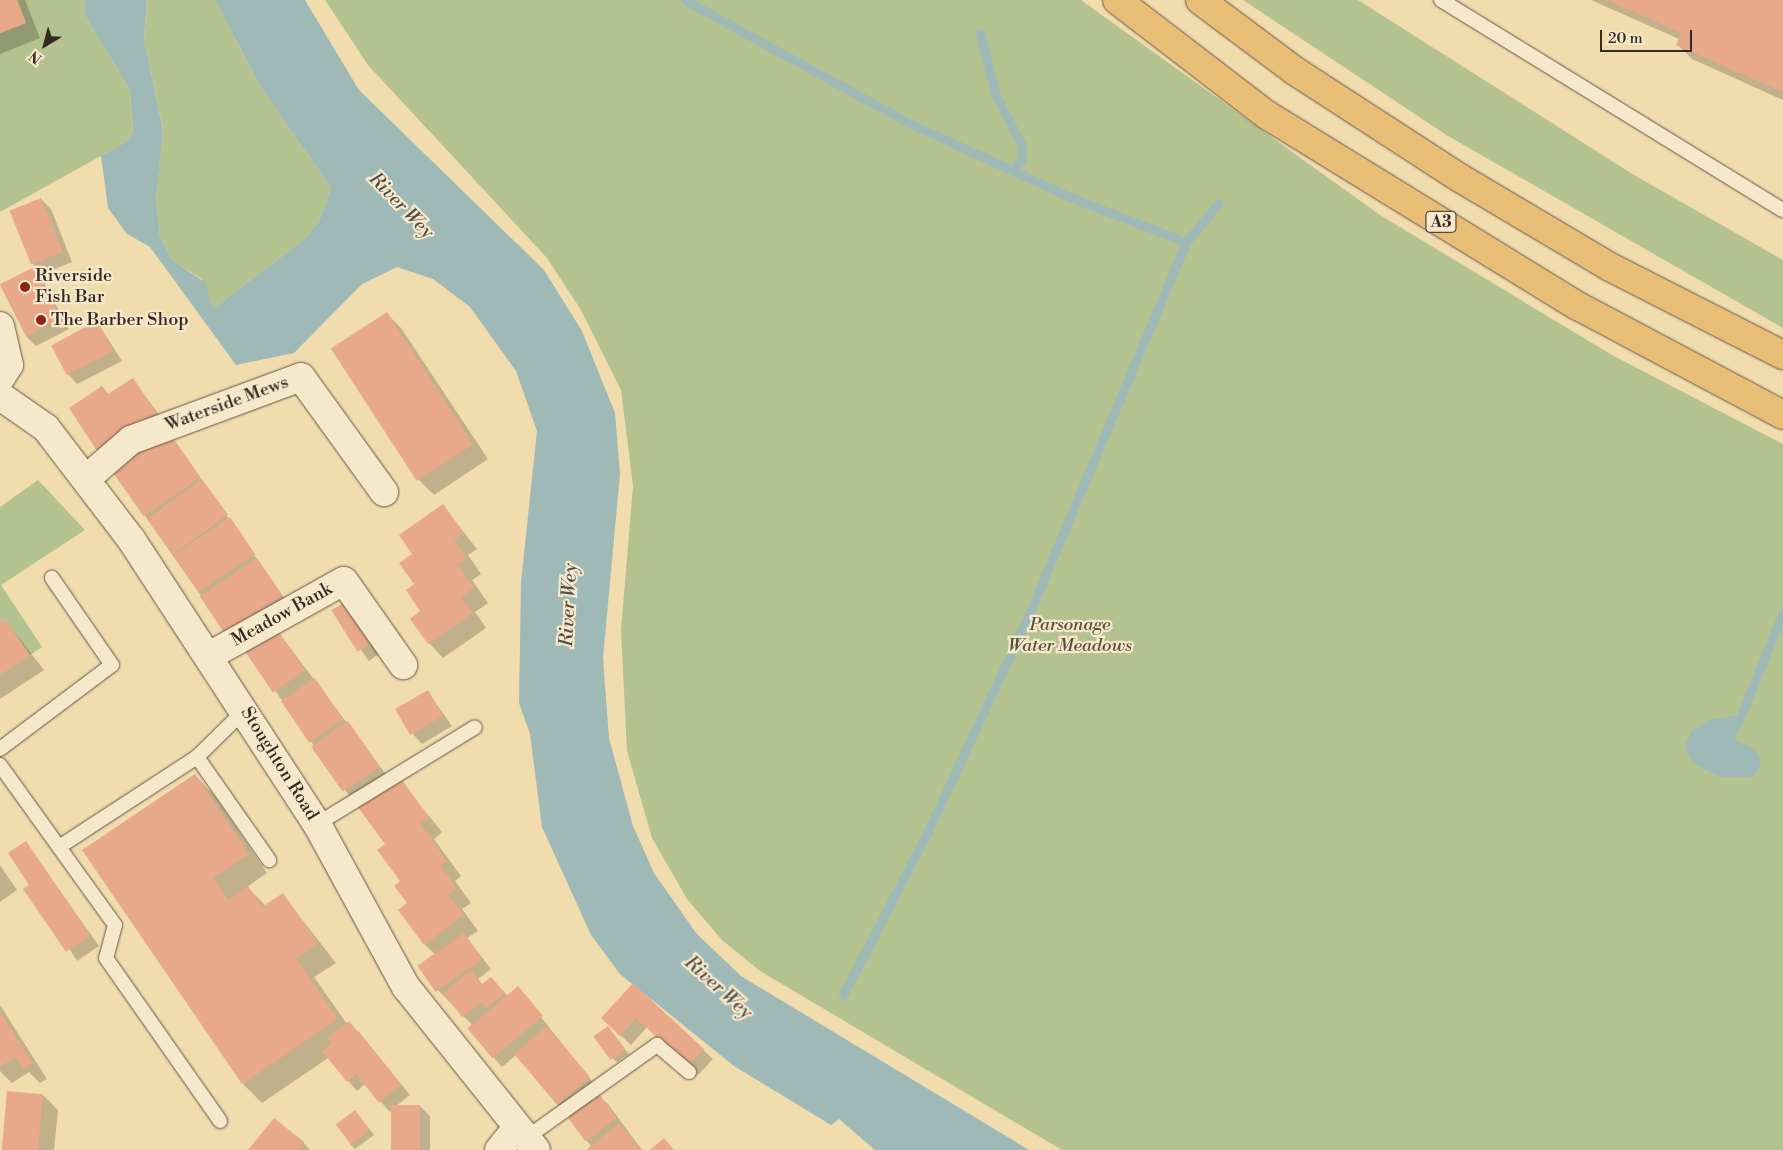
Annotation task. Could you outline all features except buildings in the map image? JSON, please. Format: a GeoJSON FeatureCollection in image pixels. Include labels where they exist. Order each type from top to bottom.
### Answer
{"type":"FeatureCollection","features":[{"type":"Feature","properties":{"kind":"highway","name":"A3"},"geometry":{"type":"LineString","coordinates":[[1117,0],[1267,115],[1578,306],[1783,415]]}},
{"type":"Feature","properties":{"kind":"highway"},"geometry":{"type":"LineString","coordinates":[[1200,0],[1295,71],[1460,178],[1610,267],[1783,355]]}},
{"type":"Feature","properties":{"kind":"street"},"geometry":{"type":"LineString","coordinates":[[0,326],[9,365],[0,379]]}},
{"type":"Feature","properties":{"kind":"street","name":"Waterside Mews"},"geometry":{"type":"LineString","coordinates":[[87,478],[131,440],[301,377],[384,492]]}},
{"type":"Feature","properties":{"kind":"street","name":"Stoughton Road"},"geometry":{"type":"LineString","coordinates":[[0,396],[46,428],[87,478],[245,710],[316,824],[406,988],[527,1139]]}},
{"type":"Feature","properties":{"kind":"street","name":"Meadow Bank"},"geometry":{"type":"LineString","coordinates":[[209,656],[344,581],[404,664]]}},
{"type":"Feature","properties":{"kind":"street"},"geometry":{"type":"LineString","coordinates":[[499,1150],[527,1139]]}},
{"type":"Feature","properties":{"kind":"lane"},"geometry":{"type":"LineString","coordinates":[[1441,0],[1783,210]]}},
{"type":"Feature","properties":{"kind":"lane"},"geometry":{"type":"LineString","coordinates":[[0,749],[112,665],[52,578]]}},
{"type":"Feature","properties":{"kind":"lane"},"geometry":{"type":"LineString","coordinates":[[59,847],[197,756],[245,710]]}},
{"type":"Feature","properties":{"kind":"lane"},"geometry":{"type":"LineString","coordinates":[[316,824],[475,727]]}},
{"type":"Feature","properties":{"kind":"lane"},"geometry":{"type":"LineString","coordinates":[[197,756],[269,860]]}},
{"type":"Feature","properties":{"kind":"lane"},"geometry":{"type":"LineString","coordinates":[[0,765],[115,925],[106,958],[220,1121]]}},
{"type":"Feature","properties":{"kind":"lane"},"geometry":{"type":"LineString","coordinates":[[527,1139],[657,1045],[688,1072]]}},
{"type":"Feature","properties":{"kind":"green space"},"geometry":{"type":"Polygon","coordinates":[[[17,0],[85,0],[85,16],[130,90],[133,132],[126,142],[0,212],[0,33],[26,23],[17,0]]]}},
{"type":"Feature","properties":{"kind":"green space"},"geometry":{"type":"Polygon","coordinates":[[[147,0],[215,0],[260,86],[331,188],[319,221],[307,237],[213,309],[202,279],[172,260],[160,236],[156,200],[163,129],[144,39],[147,0]]]}},
{"type":"Feature","properties":{"kind":"green space","name":"Parsonage Water Meadows"},"geometry":{"type":"Polygon","coordinates":[[[325,0],[1081,0],[1380,215],[1612,355],[1783,444],[1783,1150],[1062,1150],[760,971],[722,940],[687,899],[652,838],[627,751],[621,630],[633,486],[621,390],[581,310],[547,258],[368,65],[325,0]]]}},
{"type":"Feature","properties":{"kind":"green space"},"geometry":{"type":"Polygon","coordinates":[[[1243,0],[1358,0],[1634,175],[1783,260],[1783,328],[1448,136],[1243,0]]]}},
{"type":"Feature","properties":{"kind":"green space"},"geometry":{"type":"Polygon","coordinates":[[[38,480],[85,530],[1,585],[42,647],[30,655],[5,619],[0,622],[0,507],[38,480]]]}},
{"type":"Feature","properties":{"kind":"water","name":"River Wey"},"geometry":{"type":"Polygon","coordinates":[[[85,0],[147,0],[144,39],[163,130],[156,200],[160,236],[172,260],[205,282],[213,309],[307,237],[319,221],[331,188],[260,86],[215,0],[305,0],[359,90],[544,270],[582,331],[615,413],[620,474],[603,658],[609,738],[633,826],[654,873],[696,933],[741,976],[1029,1150],[875,1150],[839,1119],[831,1125],[734,1066],[620,974],[591,935],[542,827],[530,734],[519,703],[521,582],[537,431],[516,371],[470,307],[433,279],[397,267],[362,284],[294,353],[236,365],[150,247],[127,234],[108,208],[101,156],[126,142],[133,132],[130,90],[85,16],[85,0]]]}},
{"type":"Feature","properties":{"kind":"water"},"geometry":{"type":"Polygon","coordinates":[[[1747,714],[1735,739],[1756,751],[1761,762],[1754,777],[1720,777],[1693,763],[1684,747],[1692,730],[1709,720],[1747,714]]]}},
{"type":"Feature","properties":{"kind":"waterway"},"geometry":{"type":"LineString","coordinates":[[685,0],[907,122],[1072,198],[1186,242]]}},
{"type":"Feature","properties":{"kind":"waterway"},"geometry":{"type":"LineString","coordinates":[[980,33],[996,96],[1022,146],[1022,159],[1014,169]]}},
{"type":"Feature","properties":{"kind":"waterway"},"geometry":{"type":"LineString","coordinates":[[843,995],[928,831],[1026,621],[1186,242],[1218,204]]}},
{"type":"Feature","properties":{"kind":"waterway"},"geometry":{"type":"LineString","coordinates":[[1742,713],[1783,612]]}},
{"type":"Feature","properties":{"kind":"place","name":"Riverside Fish Bar"},"geometry":{"type":"Point","coordinates":[25,287]}},
{"type":"Feature","properties":{"kind":"place","name":"The Barber Shop"},"geometry":{"type":"Point","coordinates":[41,320]}}]}
